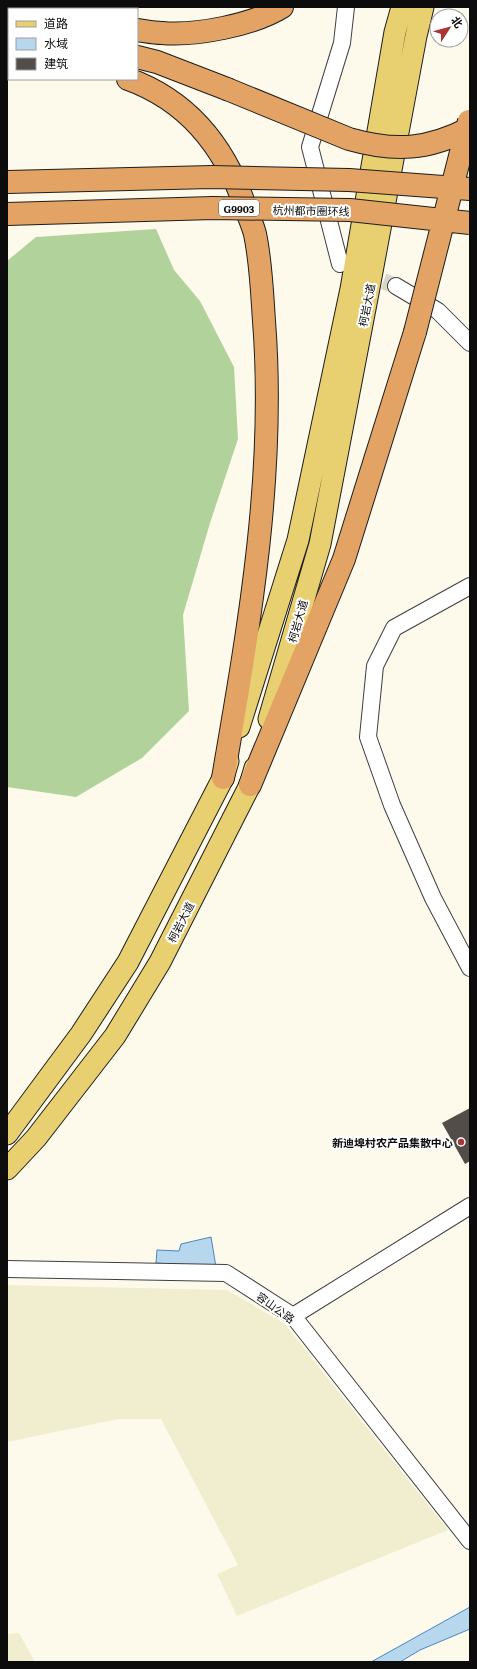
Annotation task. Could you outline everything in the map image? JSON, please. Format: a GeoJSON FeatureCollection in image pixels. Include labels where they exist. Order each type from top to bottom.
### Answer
{"type":"FeatureCollection","features":[{"type":"Feature","properties":{"kind":"highway"},"geometry":{"type":"LineString","coordinates":[[138,30],[162,34],[204,31],[244,23],[276,11],[282,7]]}},
{"type":"Feature","properties":{"kind":"highway"},"geometry":{"type":"LineString","coordinates":[[138,57],[157,62],[349,139],[370,145],[414,147],[432,144],[470,128]]}},
{"type":"Feature","properties":{"kind":"highway"},"geometry":{"type":"LineString","coordinates":[[131,80],[142,84],[178,106],[203,128],[223,156],[240,189],[255,233],[267,355],[266,454],[257,566],[244,655],[223,778]]}},
{"type":"Feature","properties":{"kind":"highway"},"geometry":{"type":"LineString","coordinates":[[250,785],[344,559],[414,332],[470,117]]}},
{"type":"Feature","properties":{"kind":"highway"},"geometry":{"type":"LineString","coordinates":[[7,182],[212,177],[349,180],[470,189]]}},
{"type":"Feature","properties":{"kind":"highway","name":"杭州都市圈环线"},"geometry":{"type":"LineString","coordinates":[[7,214],[213,208],[350,210],[470,223]]}},
{"type":"Feature","properties":{"kind":"main road","name":"柯岩大道"},"geometry":{"type":"LineString","coordinates":[[7,1134],[81,1034],[128,962],[223,778],[298,540],[351,289],[395,32],[402,7]]}},
{"type":"Feature","properties":{"kind":"main road","name":"柯岩大道"},"geometry":{"type":"LineString","coordinates":[[7,1169],[36,1138],[115,1036],[160,962],[250,785],[320,544],[416,36],[423,7]]}},
{"type":"Feature","properties":{"kind":"street"},"geometry":{"type":"LineString","coordinates":[[340,264],[310,147],[342,43],[346,7]]}},
{"type":"Feature","properties":{"kind":"street"},"geometry":{"type":"LineString","coordinates":[[396,286],[438,312],[470,344]]}},
{"type":"Feature","properties":{"kind":"street"},"geometry":{"type":"LineString","coordinates":[[470,586],[394,628],[375,666],[368,736],[392,805],[433,898],[470,968]]}},
{"type":"Feature","properties":{"kind":"street"},"geometry":{"type":"LineString","coordinates":[[293,1316],[470,1206]]}},
{"type":"Feature","properties":{"kind":"street","name":"容山公路"},"geometry":{"type":"LineString","coordinates":[[7,1269],[226,1273],[293,1316],[470,1541]]}},
{"type":"Feature","properties":{"kind":"shaded area"},"geometry":{"type":"Polygon","coordinates":[[[7,1285],[227,1290],[284,1323],[448,1530],[237,1616],[217,1574],[238,1565],[161,1419],[119,1419],[7,1442],[7,1285]]]}},
{"type":"Feature","properties":{"kind":"shaded area"},"geometry":{"type":"Polygon","coordinates":[[[19,1633],[35,1662],[7,1662],[7,1634],[19,1633]]]}},
{"type":"Feature","properties":{"kind":"green space"},"geometry":{"type":"Polygon","coordinates":[[[156,229],[174,270],[200,301],[234,367],[238,439],[210,523],[183,615],[189,711],[142,758],[76,797],[7,787],[7,261],[36,237],[156,229]]]}},
{"type":"Feature","properties":{"kind":"water"},"geometry":{"type":"Polygon","coordinates":[[[211,1237],[216,1267],[156,1263],[157,1250],[179,1251],[181,1244],[211,1237]]]}},
{"type":"Feature","properties":{"kind":"water"},"geometry":{"type":"Polygon","coordinates":[[[470,1607],[470,1629],[420,1650],[400,1662],[371,1662],[470,1607]]]}},
{"type":"Feature","properties":{"kind":"building","name":"新迪埠村农产品集散中心"},"geometry":{"type":"Polygon","coordinates":[[[470,1108],[470,1161],[465,1164],[442,1123],[470,1108]]]}},
{"type":"Feature","properties":{"kind":"tunnel"},"geometry":{"type":"LineString","coordinates":[[361,273],[396,286]]}},
{"type":"Feature","properties":{"kind":"place","name":"新迪埠村农产品集散中心"},"geometry":{"type":"Point","coordinates":[461,1142]}}]}
